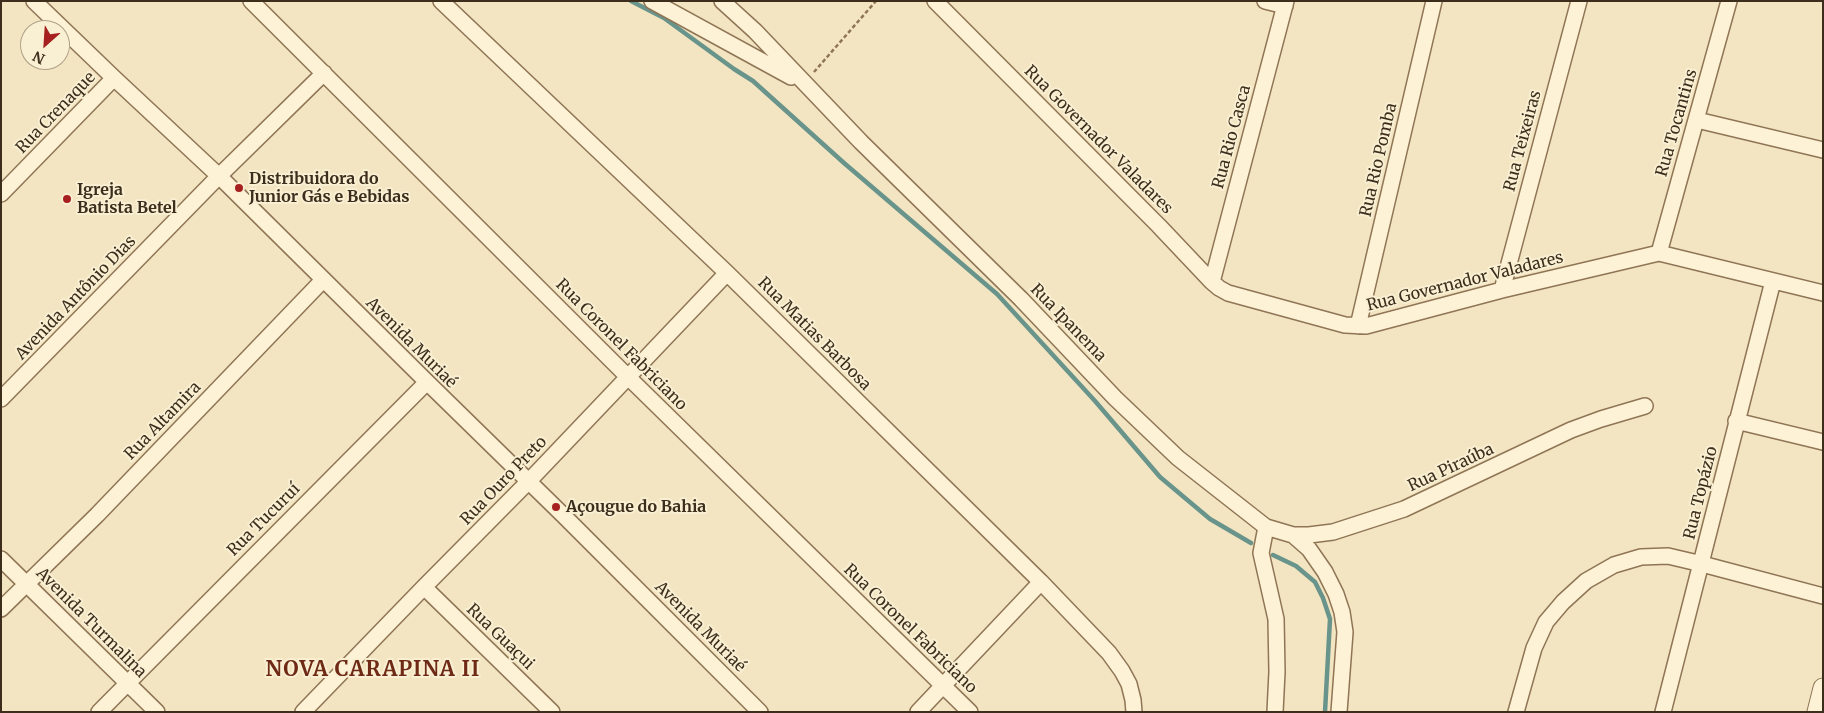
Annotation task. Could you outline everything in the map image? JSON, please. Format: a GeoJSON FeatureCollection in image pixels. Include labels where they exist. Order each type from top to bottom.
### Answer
{"type":"FeatureCollection","features":[{"type":"Feature","properties":{"kind":"street","name":"Avenida Muriaé"},"geometry":{"type":"LineString","coordinates":[[34,1],[219,176],[760,712]]}},
{"type":"Feature","properties":{"kind":"street","name":"Rua Coronel Fabriciano"},"geometry":{"type":"LineString","coordinates":[[251,1],[628,377],[970,712]]}},
{"type":"Feature","properties":{"kind":"street","name":"Rua Matias Barbosa"},"geometry":{"type":"LineString","coordinates":[[441,1],[727,273],[1041,582],[1109,653],[1118,665],[1129,684],[1134,712]]}},
{"type":"Feature","properties":{"kind":"street"},"geometry":{"type":"LineString","coordinates":[[652,1],[804,84]]}},
{"type":"Feature","properties":{"kind":"street","name":"Rua Ipanema"},"geometry":{"type":"LineString","coordinates":[[722,1],[755,31],[804,84],[1021,299],[1102,384],[1171,452],[1266,527]]}},
{"type":"Feature","properties":{"kind":"street","name":"Rua Governador Valadares"},"geometry":{"type":"LineString","coordinates":[[935,1],[1159,226],[1212,282],[1228,293],[1345,325],[1366,326],[1502,290],[1659,253],[1823,293]]}},
{"type":"Feature","properties":{"kind":"street"},"geometry":{"type":"LineString","coordinates":[[1265,1],[1286,4]]}},
{"type":"Feature","properties":{"kind":"street","name":"Rua Rio Pomba"},"geometry":{"type":"LineString","coordinates":[[1358,326],[1434,1]]}},
{"type":"Feature","properties":{"kind":"street","name":"Rua Teixeiras"},"geometry":{"type":"LineString","coordinates":[[1502,290],[1578,1]]}},
{"type":"Feature","properties":{"kind":"street","name":"Rua Tocantins"},"geometry":{"type":"LineString","coordinates":[[1659,253],[1729,1]]}},
{"type":"Feature","properties":{"kind":"street","name":"Rua Rio Casca"},"geometry":{"type":"LineString","coordinates":[[1212,282],[1286,4]]}},
{"type":"Feature","properties":{"kind":"street","name":"Avenida Antônio Dias"},"geometry":{"type":"LineString","coordinates":[[1,399],[219,176],[324,73]]}},
{"type":"Feature","properties":{"kind":"street","name":"Rua Crenaque"},"geometry":{"type":"LineString","coordinates":[[1,194],[114,78]]}},
{"type":"Feature","properties":{"kind":"street"},"geometry":{"type":"LineString","coordinates":[[1697,120],[1823,150]]}},
{"type":"Feature","properties":{"kind":"street","name":"Rua Ouro Preto"},"geometry":{"type":"LineString","coordinates":[[303,712],[528,482],[727,273]]}},
{"type":"Feature","properties":{"kind":"street","name":"Rua Altamira"},"geometry":{"type":"LineString","coordinates":[[1,609],[97,515],[323,280]]}},
{"type":"Feature","properties":{"kind":"street","name":"Rua Topázio"},"geometry":{"type":"LineString","coordinates":[[1663,712],[1773,282]]}},
{"type":"Feature","properties":{"kind":"street","name":"Rua Tucuruí"},"geometry":{"type":"LineString","coordinates":[[99,712],[126,682],[426,382]]}},
{"type":"Feature","properties":{"kind":"street","name":"Rua Piraúba"},"geometry":{"type":"LineString","coordinates":[[1266,527],[1293,535],[1333,532],[1404,509],[1571,430],[1600,419],[1645,406]]}},
{"type":"Feature","properties":{"kind":"street"},"geometry":{"type":"LineString","coordinates":[[1736,421],[1823,442]]}},
{"type":"Feature","properties":{"kind":"street"},"geometry":{"type":"LineString","coordinates":[[1266,527],[1261,553],[1276,619],[1277,672],[1275,712]]}},
{"type":"Feature","properties":{"kind":"street"},"geometry":{"type":"LineString","coordinates":[[1293,535],[1309,549],[1325,572],[1336,594],[1342,612],[1345,632],[1339,712]]}},
{"type":"Feature","properties":{"kind":"street"},"geometry":{"type":"LineString","coordinates":[[1516,712],[1534,648],[1546,622],[1563,602],[1586,581],[1614,565],[1641,557],[1668,556],[1823,596]]}},
{"type":"Feature","properties":{"kind":"street","name":"Avenida Turmalina"},"geometry":{"type":"LineString","coordinates":[[1,559],[157,712]]}},
{"type":"Feature","properties":{"kind":"street"},"geometry":{"type":"LineString","coordinates":[[918,712],[1041,582]]}},
{"type":"Feature","properties":{"kind":"street","name":"Rua Guaçui"},"geometry":{"type":"LineString","coordinates":[[424,587],[552,712]]}},
{"type":"Feature","properties":{"kind":"street"},"geometry":{"type":"LineString","coordinates":[[1817,712],[1823,688]]}},
{"type":"Feature","properties":{"kind":"path"},"geometry":{"type":"LineString","coordinates":[[804,84],[876,1]]}},
{"type":"Feature","properties":{"kind":"waterway"},"geometry":{"type":"LineString","coordinates":[[631,1],[664,18],[753,81],[844,163],[997,294],[1095,401],[1160,477],[1210,519],[1251,543]]}},
{"type":"Feature","properties":{"kind":"waterway"},"geometry":{"type":"LineString","coordinates":[[1273,555],[1296,566],[1315,582],[1330,619],[1325,712]]}},
{"type":"Feature","properties":{"kind":"place","name":"Distribuidora do Junior Gás e Bebidas"},"geometry":{"type":"Point","coordinates":[239,188]}},
{"type":"Feature","properties":{"kind":"place","name":"Igreja Batista Betel"},"geometry":{"type":"Point","coordinates":[67,199]}},
{"type":"Feature","properties":{"kind":"place","name":"Açougue do Bahia"},"geometry":{"type":"Point","coordinates":[556,507]}},
{"type":"Feature","properties":{"kind":"district","name":"NOVA CARAPINA II"},"geometry":{"type":"Point","coordinates":[373,670]}}]}
